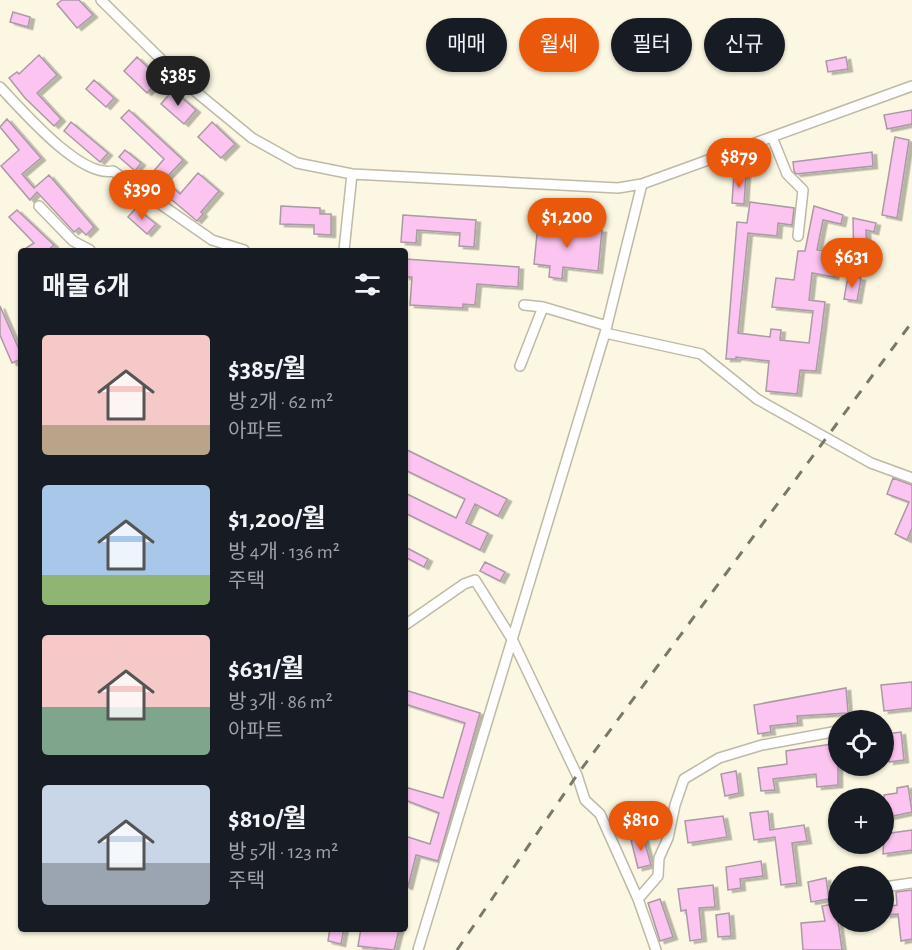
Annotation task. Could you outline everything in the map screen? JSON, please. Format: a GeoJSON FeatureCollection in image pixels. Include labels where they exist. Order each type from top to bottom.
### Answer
{"type":"FeatureCollection","features":[{"type":"Feature","properties":{"kind":"street"},"geometry":{"type":"LineString","coordinates":[[100,0],[184,82],[252,138],[297,163],[352,174],[618,188],[642,184],[912,86]]}},
{"type":"Feature","properties":{"kind":"street"},"geometry":{"type":"LineString","coordinates":[[0,87],[63,148],[89,168],[103,173],[113,171],[212,240],[229,248]]}},
{"type":"Feature","properties":{"kind":"street"},"geometry":{"type":"LineString","coordinates":[[772,137],[787,174],[803,190],[798,236]]}},
{"type":"Feature","properties":{"kind":"street"},"geometry":{"type":"LineString","coordinates":[[344,248],[352,174]]}},
{"type":"Feature","properties":{"kind":"street"},"geometry":{"type":"LineString","coordinates":[[418,950],[474,773],[512,639],[606,330],[642,184]]}},
{"type":"Feature","properties":{"kind":"street"},"geometry":{"type":"LineString","coordinates":[[39,206],[73,241],[86,248]]}},
{"type":"Feature","properties":{"kind":"street"},"geometry":{"type":"LineString","coordinates":[[524,305],[543,307],[606,330],[701,354],[757,399],[871,463],[912,478]]}},
{"type":"Feature","properties":{"kind":"street"},"geometry":{"type":"LineString","coordinates":[[520,366],[543,307]]}},
{"type":"Feature","properties":{"kind":"street"},"geometry":{"type":"LineString","coordinates":[[408,623],[464,584],[475,580],[512,639],[577,775],[585,800],[600,814],[638,899],[656,950]]}},
{"type":"Feature","properties":{"kind":"street"},"geometry":{"type":"LineString","coordinates":[[638,899],[658,876],[659,858],[668,838],[684,778],[719,758],[762,745],[828,733]]}},
{"type":"Feature","properties":{"kind":"street"},"geometry":{"type":"LineString","coordinates":[[894,885],[912,883]]}},
{"type":"Feature","properties":{"kind":"building"},"geometry":{"type":"Polygon","coordinates":[[[62,0],[79,0],[93,15],[77,28],[57,4],[62,0]]]}},
{"type":"Feature","properties":{"kind":"building"},"geometry":{"type":"Polygon","coordinates":[[[13,12],[30,17],[28,27],[10,22],[13,12]]]}},
{"type":"Feature","properties":{"kind":"building"},"geometry":{"type":"Polygon","coordinates":[[[39,55],[57,75],[37,93],[61,119],[54,126],[25,98],[9,78],[17,72],[19,74],[39,55]]]}},
{"type":"Feature","properties":{"kind":"building"},"geometry":{"type":"Polygon","coordinates":[[[137,57],[160,79],[147,93],[124,71],[137,57]]]}},
{"type":"Feature","properties":{"kind":"building"},"geometry":{"type":"Polygon","coordinates":[[[846,57],[848,69],[828,72],[826,61],[846,57]]]}},
{"type":"Feature","properties":{"kind":"building"},"geometry":{"type":"Polygon","coordinates":[[[94,80],[114,98],[106,107],[86,89],[94,80]]]}},
{"type":"Feature","properties":{"kind":"building"},"geometry":{"type":"Polygon","coordinates":[[[173,90],[196,110],[184,124],[161,104],[173,90]]]}},
{"type":"Feature","properties":{"kind":"building"},"geometry":{"type":"Polygon","coordinates":[[[129,110],[183,160],[164,180],[180,194],[198,173],[219,191],[201,212],[203,214],[197,221],[147,179],[164,159],[121,118],[129,110]]]}},
{"type":"Feature","properties":{"kind":"building"},"geometry":{"type":"Polygon","coordinates":[[[912,110],[912,124],[887,129],[884,115],[912,110]]]}},
{"type":"Feature","properties":{"kind":"building"},"geometry":{"type":"Polygon","coordinates":[[[7,119],[41,158],[22,174],[34,188],[49,175],[94,227],[86,235],[79,228],[74,232],[37,192],[30,200],[1,166],[19,150],[0,127],[7,119]]]}},
{"type":"Feature","properties":{"kind":"building"},"geometry":{"type":"Polygon","coordinates":[[[71,122],[108,153],[100,162],[64,131],[71,122]]]}},
{"type":"Feature","properties":{"kind":"building"},"geometry":{"type":"Polygon","coordinates":[[[212,122],[235,144],[221,158],[198,137],[212,122]]]}},
{"type":"Feature","properties":{"kind":"building"},"geometry":{"type":"Polygon","coordinates":[[[895,137],[909,140],[897,218],[882,215],[895,137]]]}},
{"type":"Feature","properties":{"kind":"building"},"geometry":{"type":"Polygon","coordinates":[[[125,150],[141,163],[135,171],[119,157],[125,150]]]}},
{"type":"Feature","properties":{"kind":"building"},"geometry":{"type":"Polygon","coordinates":[[[872,152],[873,166],[796,174],[794,171],[793,162],[872,152]]]}},
{"type":"Feature","properties":{"kind":"building"},"geometry":{"type":"Polygon","coordinates":[[[734,174],[746,175],[744,204],[732,203],[734,174]]]}},
{"type":"Feature","properties":{"kind":"building"},"geometry":{"type":"Polygon","coordinates":[[[750,202],[794,208],[792,225],[778,223],[777,236],[748,233],[738,333],[770,337],[771,329],[781,330],[780,340],[809,343],[813,311],[772,307],[776,278],[794,280],[798,251],[805,251],[814,206],[843,215],[841,224],[823,220],[817,250],[837,253],[834,277],[812,273],[809,300],[825,302],[822,327],[816,371],[800,370],[797,394],[766,391],[769,361],[736,357],[736,359],[726,359],[737,222],[747,223],[750,202]]]}},
{"type":"Feature","properties":{"kind":"building"},"geometry":{"type":"Polygon","coordinates":[[[281,206],[320,208],[320,214],[331,214],[331,235],[314,234],[314,225],[280,224],[281,206]]]}},
{"type":"Feature","properties":{"kind":"building"},"geometry":{"type":"Polygon","coordinates":[[[136,208],[156,224],[147,234],[128,217],[136,208]]]}},
{"type":"Feature","properties":{"kind":"building"},"geometry":{"type":"Polygon","coordinates":[[[17,210],[54,245],[50,248],[26,248],[34,243],[9,217],[17,210]]]}},
{"type":"Feature","properties":{"kind":"building"},"geometry":{"type":"Polygon","coordinates":[[[403,215],[476,220],[474,247],[459,246],[460,233],[417,230],[416,243],[401,242],[403,215]]]}},
{"type":"Feature","properties":{"kind":"building"},"geometry":{"type":"Polygon","coordinates":[[[853,218],[876,223],[874,232],[866,230],[867,269],[854,270],[853,218]]]}},
{"type":"Feature","properties":{"kind":"building"},"geometry":{"type":"Polygon","coordinates":[[[538,224],[602,230],[598,271],[563,267],[562,279],[549,277],[550,266],[534,264],[538,224]]]}},
{"type":"Feature","properties":{"kind":"building"},"geometry":{"type":"Polygon","coordinates":[[[408,259],[519,267],[518,287],[477,284],[475,305],[463,304],[463,308],[410,305],[412,277],[408,277],[408,259]]]}},
{"type":"Feature","properties":{"kind":"building"},"geometry":{"type":"Polygon","coordinates":[[[848,276],[861,278],[857,301],[844,299],[848,276]]]}},
{"type":"Feature","properties":{"kind":"building"},"geometry":{"type":"Polygon","coordinates":[[[0,306],[18,347],[18,360],[12,363],[0,335],[0,306]]]}},
{"type":"Feature","properties":{"kind":"building"},"geometry":{"type":"Polygon","coordinates":[[[408,450],[507,499],[498,516],[475,504],[466,523],[488,533],[480,550],[408,514],[408,494],[456,518],[465,499],[408,471],[408,450]]]}},
{"type":"Feature","properties":{"kind":"building"},"geometry":{"type":"Polygon","coordinates":[[[893,478],[912,485],[912,528],[907,540],[895,534],[909,502],[887,494],[893,478]]]}},
{"type":"Feature","properties":{"kind":"building"},"geometry":{"type":"Polygon","coordinates":[[[408,549],[428,559],[424,567],[408,559],[408,549]]]}},
{"type":"Feature","properties":{"kind":"building"},"geometry":{"type":"Polygon","coordinates":[[[485,562],[505,572],[500,581],[480,571],[485,562]]]}},
{"type":"Feature","properties":{"kind":"building"},"geometry":{"type":"Polygon","coordinates":[[[912,682],[912,708],[884,710],[881,685],[912,682]]]}},
{"type":"Feature","properties":{"kind":"building"},"geometry":{"type":"Polygon","coordinates":[[[846,688],[848,710],[828,710],[828,714],[797,716],[798,723],[770,726],[771,732],[758,734],[754,705],[846,688]]]}},
{"type":"Feature","properties":{"kind":"building"},"geometry":{"type":"Polygon","coordinates":[[[408,691],[480,713],[438,861],[416,855],[408,887],[408,837],[430,844],[439,813],[408,801],[408,788],[443,798],[465,723],[408,705],[408,691]]]}},
{"type":"Feature","properties":{"kind":"building"},"geometry":{"type":"Polygon","coordinates":[[[901,732],[904,760],[894,761],[894,733],[901,732]]]}},
{"type":"Feature","properties":{"kind":"building"},"geometry":{"type":"Polygon","coordinates":[[[828,745],[828,776],[838,776],[838,785],[817,787],[816,774],[773,779],[775,790],[761,791],[758,768],[787,764],[786,751],[828,745]]]}},
{"type":"Feature","properties":{"kind":"building"},"geometry":{"type":"Polygon","coordinates":[[[736,771],[739,793],[725,796],[721,774],[736,771]]]}},
{"type":"Feature","properties":{"kind":"building"},"geometry":{"type":"Polygon","coordinates":[[[908,786],[912,812],[894,816],[894,793],[897,793],[897,788],[908,786]]]}},
{"type":"Feature","properties":{"kind":"building"},"geometry":{"type":"Polygon","coordinates":[[[768,811],[770,830],[804,825],[807,841],[792,843],[797,883],[781,885],[775,837],[754,840],[750,813],[768,811]]]}},
{"type":"Feature","properties":{"kind":"building"},"geometry":{"type":"Polygon","coordinates":[[[723,816],[727,837],[688,843],[685,821],[723,816]]]}},
{"type":"Feature","properties":{"kind":"building"},"geometry":{"type":"Polygon","coordinates":[[[912,830],[912,850],[894,852],[894,833],[912,830]]]}},
{"type":"Feature","properties":{"kind":"building"},"geometry":{"type":"Polygon","coordinates":[[[643,836],[651,865],[638,868],[631,840],[643,836]]]}},
{"type":"Feature","properties":{"kind":"building"},"geometry":{"type":"Polygon","coordinates":[[[761,861],[763,876],[740,879],[741,888],[728,890],[726,867],[761,861]]]}},
{"type":"Feature","properties":{"kind":"building"},"geometry":{"type":"Polygon","coordinates":[[[826,878],[828,899],[811,902],[808,882],[826,878]]]}},
{"type":"Feature","properties":{"kind":"building"},"geometry":{"type":"Polygon","coordinates":[[[713,885],[715,907],[699,908],[702,939],[690,941],[686,910],[681,911],[678,889],[713,885]]]}},
{"type":"Feature","properties":{"kind":"building"},"geometry":{"type":"Polygon","coordinates":[[[912,890],[912,939],[901,941],[898,914],[894,914],[894,906],[897,905],[896,892],[912,890]]]}},
{"type":"Feature","properties":{"kind":"building"},"geometry":{"type":"Polygon","coordinates":[[[660,899],[673,937],[660,941],[648,903],[660,899]]]}},
{"type":"Feature","properties":{"kind":"building"},"geometry":{"type":"Polygon","coordinates":[[[828,905],[828,932],[840,932],[842,950],[803,950],[801,923],[825,921],[822,906],[828,905]]]}},
{"type":"Feature","properties":{"kind":"building"},"geometry":{"type":"Polygon","coordinates":[[[729,913],[731,936],[718,937],[716,915],[729,913]]]}},
{"type":"Feature","properties":{"kind":"building"},"geometry":{"type":"Polygon","coordinates":[[[329,932],[343,932],[341,944],[328,941],[329,932]]]}},
{"type":"Feature","properties":{"kind":"building"},"geometry":{"type":"Polygon","coordinates":[[[360,932],[398,932],[394,950],[358,946],[360,932]]]}},
{"type":"Feature","properties":{"kind":"railway"},"geometry":{"type":"LineString","coordinates":[[457,950],[577,775],[912,322]]}}]}
